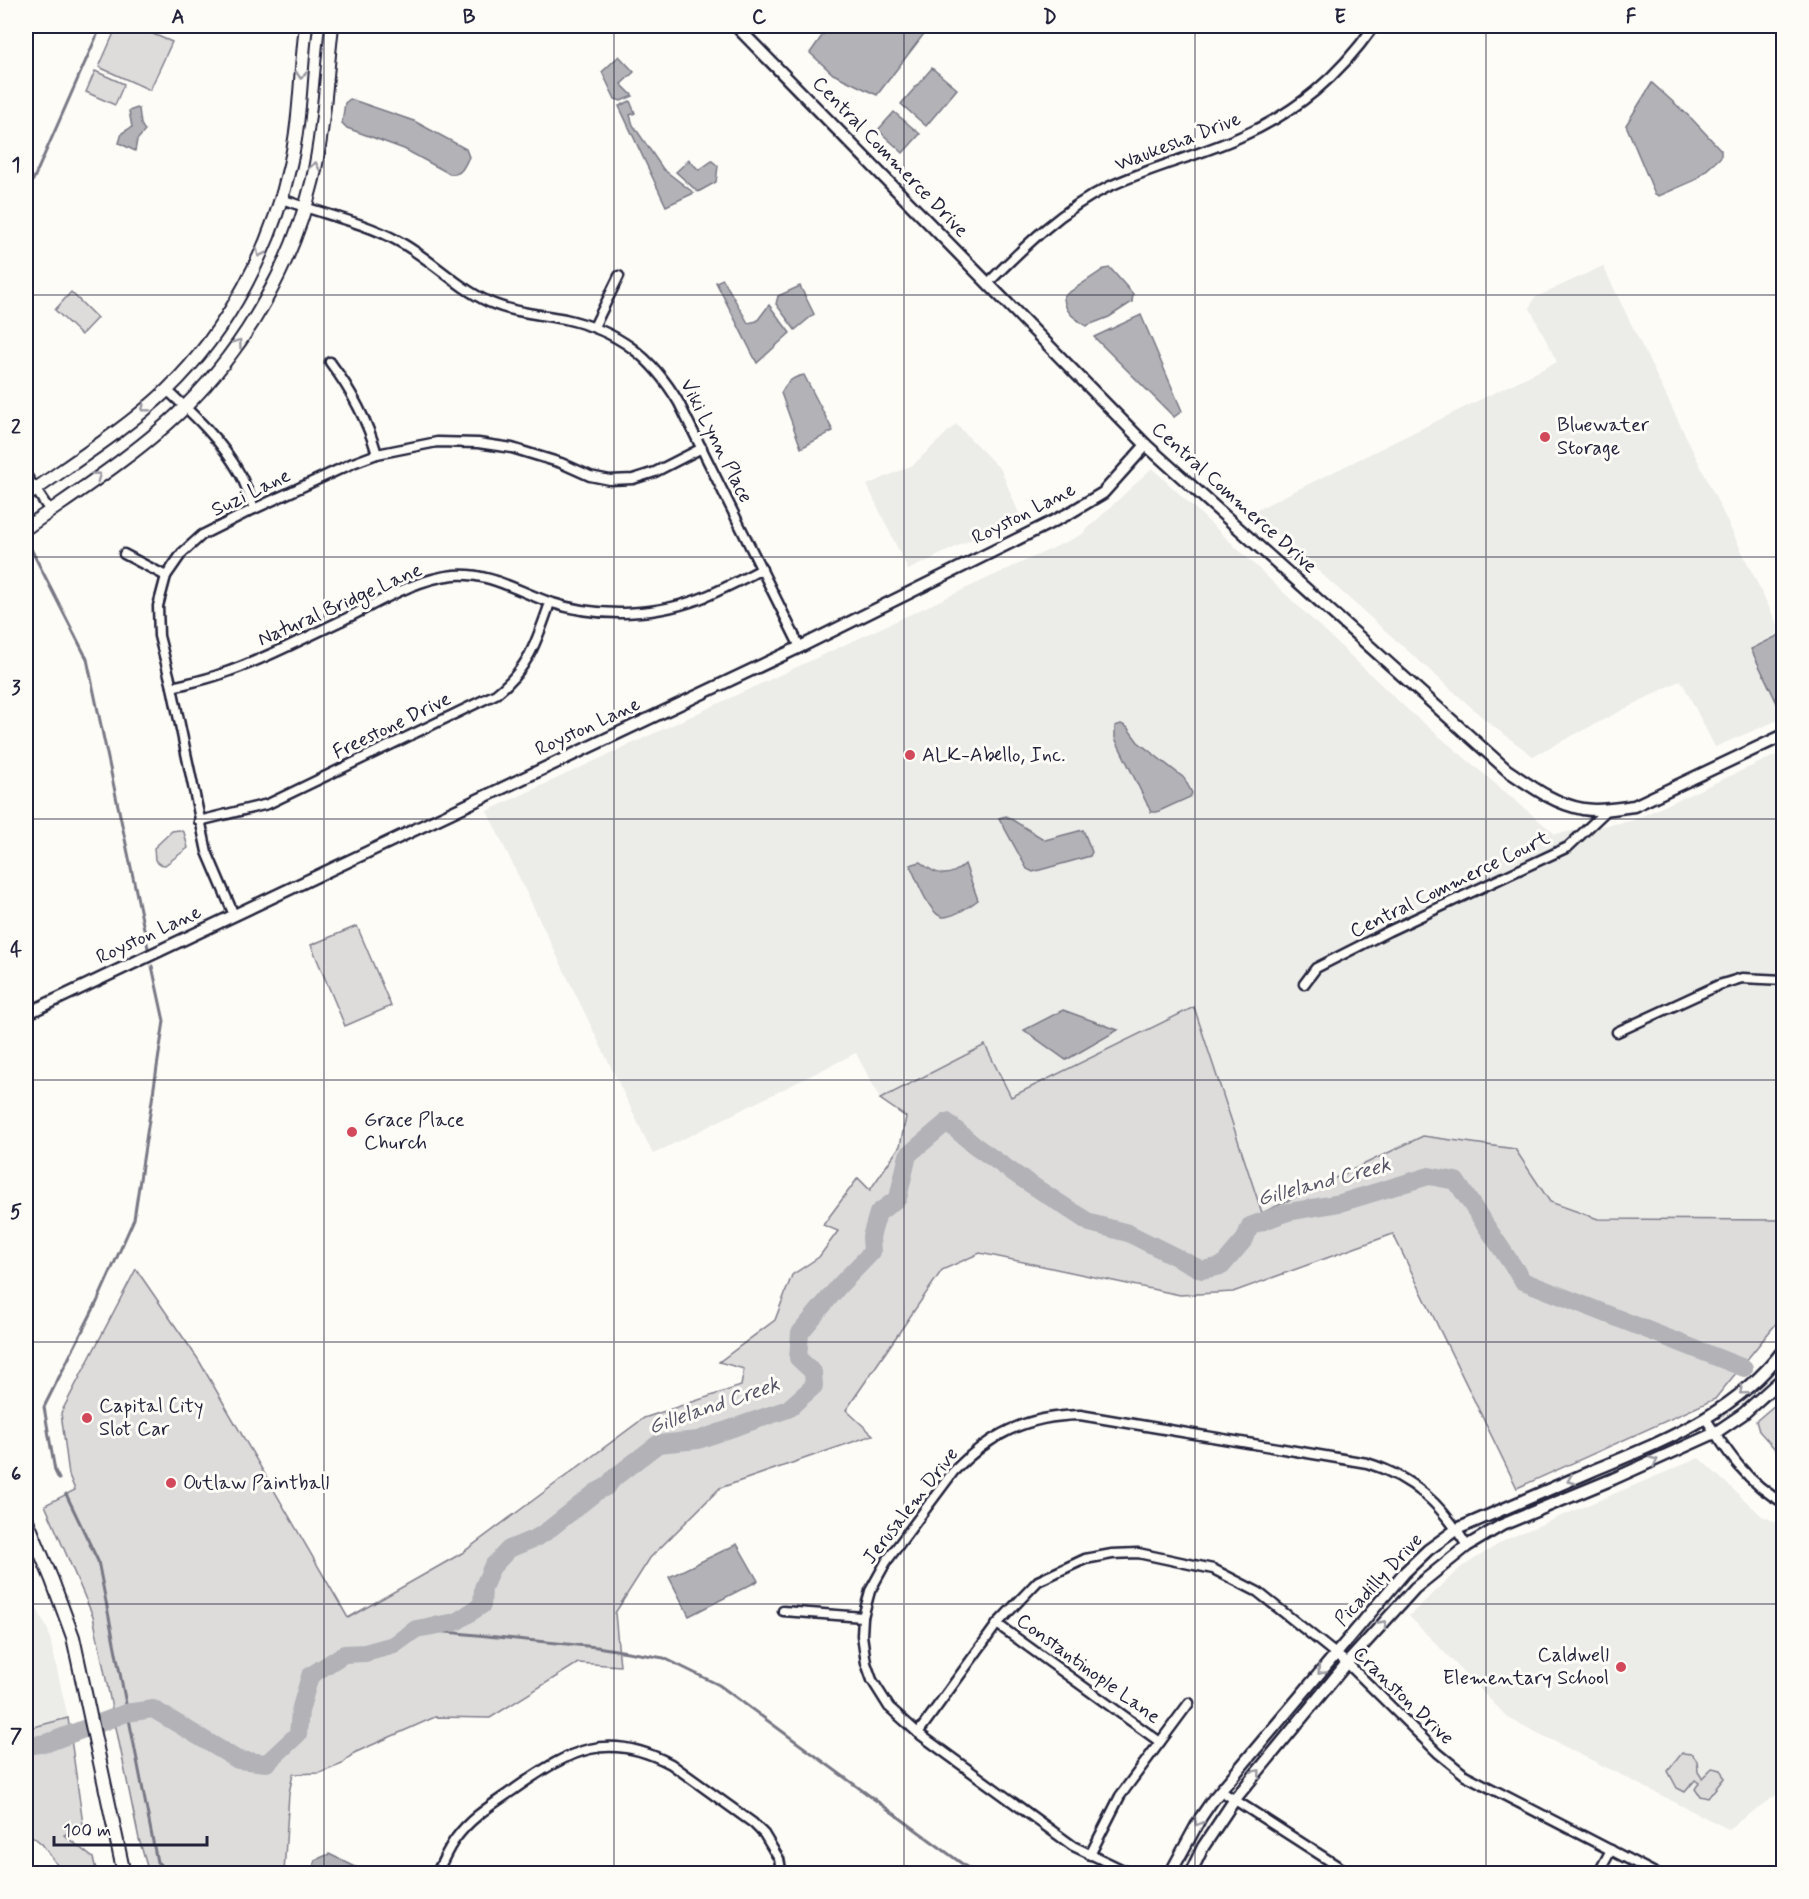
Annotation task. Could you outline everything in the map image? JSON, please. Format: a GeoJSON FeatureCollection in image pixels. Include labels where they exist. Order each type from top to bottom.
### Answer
{"type":"FeatureCollection","features":[{"type":"Feature","properties":{"kind":"main road"},"geometry":{"type":"LineString","coordinates":[[30,492],[123,426],[167,390],[195,359],[245,283],[282,199],[291,164],[306,26]]}},
{"type":"Feature","properties":{"kind":"main road"},"geometry":{"type":"LineString","coordinates":[[26,528],[130,452],[185,407],[212,378],[260,311],[286,259],[312,181],[322,126],[332,26]]}},
{"type":"Feature","properties":{"kind":"main road"},"geometry":{"type":"LineString","coordinates":[[26,1518],[73,1637],[124,1874]]}},
{"type":"Feature","properties":{"kind":"street","name":"Central Commerce Drive"},"geometry":{"type":"LineString","coordinates":[[736,26],[1146,445],[1507,770],[1547,796],[1583,809],[1607,810],[1634,806],[1784,735]]}},
{"type":"Feature","properties":{"kind":"street","name":"Waukesha Drive"},"geometry":{"type":"LineString","coordinates":[[988,283],[1046,228],[1085,200],[1119,183],[1239,138],[1280,117],[1318,91],[1351,57],[1374,26]]}},
{"type":"Feature","properties":{"kind":"street","name":"Viki Lynn Place"},"geometry":{"type":"LineString","coordinates":[[282,199],[400,241],[488,301],[525,314],[564,319],[594,327],[622,341],[646,359],[666,381],[702,448],[800,647]]}},
{"type":"Feature","properties":{"kind":"street"},"geometry":{"type":"LineString","coordinates":[[594,327],[619,276]]}},
{"type":"Feature","properties":{"kind":"street"},"geometry":{"type":"LineString","coordinates":[[330,362],[348,386],[358,405],[377,454]]}},
{"type":"Feature","properties":{"kind":"street"},"geometry":{"type":"LineString","coordinates":[[167,390],[227,453],[240,475],[254,508]]}},
{"type":"Feature","properties":{"kind":"street","name":"Suzi Lane"},"geometry":{"type":"LineString","coordinates":[[234,915],[207,852],[159,636],[158,606],[166,576],[182,553],[202,536],[254,508],[377,454],[437,442],[478,443],[512,448],[561,463],[590,476],[610,480],[633,480],[655,472],[702,448]]}},
{"type":"Feature","properties":{"kind":"street","name":"Royston Lane"},"geometry":{"type":"LineString","coordinates":[[26,1014],[800,647],[1087,504],[1103,493],[1118,478],[1146,445]]}},
{"type":"Feature","properties":{"kind":"street"},"geometry":{"type":"LineString","coordinates":[[26,475],[30,492],[50,511]]}},
{"type":"Feature","properties":{"kind":"street"},"geometry":{"type":"LineString","coordinates":[[124,554],[166,576]]}},
{"type":"Feature","properties":{"kind":"street","name":"Natural Bridge Lane"},"geometry":{"type":"LineString","coordinates":[[172,687],[220,675],[262,658],[418,583],[454,575],[488,577],[550,603],[616,613],[644,612],[675,606],[708,595],[762,569]]}},
{"type":"Feature","properties":{"kind":"street","name":"Freestone Drive"},"geometry":{"type":"LineString","coordinates":[[199,821],[268,804],[496,694],[509,683],[529,658],[550,603]]}},
{"type":"Feature","properties":{"kind":"street","name":"Central Commerce Court"},"geometry":{"type":"LineString","coordinates":[[1304,984],[1316,968],[1568,847],[1607,810]]}},
{"type":"Feature","properties":{"kind":"street"},"geometry":{"type":"LineString","coordinates":[[1617,1032],[1719,985],[1742,978],[1784,980]]}},
{"type":"Feature","properties":{"kind":"street","name":"Picadilly Drive"},"geometry":{"type":"LineString","coordinates":[[1170,1874],[1201,1817],[1221,1791],[1335,1653],[1404,1573],[1428,1550],[1457,1529],[1671,1438],[1706,1419],[1743,1392],[1784,1349]]}},
{"type":"Feature","properties":{"kind":"street","name":"Picadilly Drive"},"geometry":{"type":"LineString","coordinates":[[1190,1874],[1203,1847],[1235,1799],[1347,1663],[1415,1588],[1467,1546],[1503,1525],[1715,1433],[1743,1414],[1784,1377]]}},
{"type":"Feature","properties":{"kind":"street","name":"Jerusalem Drive"},"geometry":{"type":"LineString","coordinates":[[1132,1874],[1063,1840],[918,1733],[889,1707],[872,1680],[863,1648],[862,1617],[870,1591],[876,1578],[953,1472],[974,1451],[999,1434],[1018,1426],[1048,1417],[1080,1415],[1367,1463],[1400,1475],[1418,1487],[1430,1497],[1457,1529],[1467,1546]]}},
{"type":"Feature","properties":{"kind":"street"},"geometry":{"type":"LineString","coordinates":[[1706,1419],[1746,1475],[1772,1497],[1784,1503]]}},
{"type":"Feature","properties":{"kind":"street","name":"Cranston Drive"},"geometry":{"type":"LineString","coordinates":[[918,1733],[997,1624],[1038,1581],[1085,1559],[1112,1554],[1138,1553],[1213,1569],[1258,1592],[1347,1663],[1438,1753],[1465,1775],[1657,1874]]}},
{"type":"Feature","properties":{"kind":"street"},"geometry":{"type":"LineString","coordinates":[[783,1611],[862,1617]]}},
{"type":"Feature","properties":{"kind":"street","name":"Constantinople Lane"},"geometry":{"type":"LineString","coordinates":[[997,1624],[1160,1742]]}},
{"type":"Feature","properties":{"kind":"street"},"geometry":{"type":"LineString","coordinates":[[1090,1855],[1120,1796],[1189,1703]]}},
{"type":"Feature","properties":{"kind":"street"},"geometry":{"type":"LineString","coordinates":[[436,1874],[456,1838],[477,1816],[556,1761],[583,1750],[609,1746],[640,1750],[657,1756],[753,1823],[772,1846],[782,1874]]}},
{"type":"Feature","properties":{"kind":"street"},"geometry":{"type":"LineString","coordinates":[[1221,1791],[1350,1874]]}},
{"type":"Feature","properties":{"kind":"street"},"geometry":{"type":"LineString","coordinates":[[1598,1874],[1611,1850]]}},
{"type":"Feature","properties":{"kind":"shaded area"},"geometry":{"type":"Polygon","coordinates":[[[117,26],[134,26],[172,42],[150,90],[99,67],[117,26]]]}},
{"type":"Feature","properties":{"kind":"shaded area"},"geometry":{"type":"Polygon","coordinates":[[[829,26],[930,26],[877,95],[833,74],[810,53],[829,26]]]}},
{"type":"Feature","properties":{"kind":"shaded area"},"geometry":{"type":"Polygon","coordinates":[[[619,56],[634,72],[621,84],[633,96],[621,101],[615,99],[602,72],[619,56]]]}},
{"type":"Feature","properties":{"kind":"shaded area"},"geometry":{"type":"Polygon","coordinates":[[[932,68],[957,89],[926,126],[901,104],[932,68]]]}},
{"type":"Feature","properties":{"kind":"shaded area"},"geometry":{"type":"Polygon","coordinates":[[[95,71],[124,84],[115,105],[86,92],[95,71]]]}},
{"type":"Feature","properties":{"kind":"shaded area"},"geometry":{"type":"Polygon","coordinates":[[[1652,83],[1692,119],[1721,150],[1721,157],[1695,180],[1659,196],[1655,194],[1626,125],[1652,83]]]}},
{"type":"Feature","properties":{"kind":"shaded area"},"geometry":{"type":"Polygon","coordinates":[[[350,99],[414,121],[466,149],[469,157],[464,167],[460,172],[450,174],[404,149],[347,128],[342,123],[345,103],[350,99]]]}},
{"type":"Feature","properties":{"kind":"shaded area"},"geometry":{"type":"Polygon","coordinates":[[[630,101],[635,113],[630,115],[633,125],[663,169],[694,193],[666,206],[619,106],[630,101]]]}},
{"type":"Feature","properties":{"kind":"shaded area"},"geometry":{"type":"Polygon","coordinates":[[[137,108],[145,131],[137,140],[135,151],[119,143],[122,133],[132,127],[129,111],[137,108]]]}},
{"type":"Feature","properties":{"kind":"shaded area"},"geometry":{"type":"Polygon","coordinates":[[[894,112],[920,134],[903,153],[878,130],[894,112]]]}},
{"type":"Feature","properties":{"kind":"shaded area"},"geometry":{"type":"Polygon","coordinates":[[[689,160],[699,170],[712,161],[718,166],[716,182],[698,192],[676,172],[689,160]]]}},
{"type":"Feature","properties":{"kind":"shaded area","name":"Bluewater Storage"},"geometry":{"type":"Polygon","coordinates":[[[1603,266],[1781,632],[1751,648],[1783,711],[1783,718],[1715,747],[1681,680],[1533,756],[1490,724],[1252,512],[1557,362],[1530,308],[1534,298],[1603,266]]]}},
{"type":"Feature","properties":{"kind":"shaded area"},"geometry":{"type":"Polygon","coordinates":[[[1110,268],[1133,294],[1132,302],[1109,317],[1086,326],[1068,310],[1064,296],[1104,269],[1110,268]]]}},
{"type":"Feature","properties":{"kind":"shaded area"},"geometry":{"type":"Polygon","coordinates":[[[723,279],[748,323],[757,321],[769,305],[790,333],[757,363],[716,282],[723,279]]]}},
{"type":"Feature","properties":{"kind":"shaded area"},"geometry":{"type":"Polygon","coordinates":[[[800,286],[814,314],[795,330],[776,304],[778,296],[800,286]]]}},
{"type":"Feature","properties":{"kind":"shaded area"},"geometry":{"type":"Polygon","coordinates":[[[71,292],[97,318],[81,335],[55,310],[71,292]]]}},
{"type":"Feature","properties":{"kind":"shaded area"},"geometry":{"type":"Polygon","coordinates":[[[1141,315],[1182,411],[1174,417],[1094,337],[1141,315]]]}},
{"type":"Feature","properties":{"kind":"shaded area"},"geometry":{"type":"Polygon","coordinates":[[[804,375],[833,431],[801,448],[781,393],[790,381],[804,375]]]}},
{"type":"Feature","properties":{"kind":"shaded area"},"geometry":{"type":"Polygon","coordinates":[[[956,424],[1001,470],[1020,516],[908,570],[867,485],[913,465],[956,424]]]}},
{"type":"Feature","properties":{"kind":"shaded area"},"geometry":{"type":"Polygon","coordinates":[[[1152,468],[1408,710],[1555,834],[1631,821],[1783,752],[1783,1220],[1598,1219],[1550,1202],[1515,1149],[1423,1136],[1262,1213],[1194,1008],[1010,1097],[985,1045],[880,1099],[856,1053],[653,1154],[487,811],[1081,535],[1152,468]]]}},
{"type":"Feature","properties":{"kind":"shaded area"},"geometry":{"type":"Polygon","coordinates":[[[1783,633],[1783,700],[1777,703],[1751,649],[1783,633]]]}},
{"type":"Feature","properties":{"kind":"shaded area"},"geometry":{"type":"Polygon","coordinates":[[[1121,724],[1127,727],[1138,742],[1184,778],[1192,793],[1190,797],[1157,812],[1151,812],[1115,738],[1115,726],[1121,724]]]}},
{"type":"Feature","properties":{"kind":"shaded area"},"geometry":{"type":"Polygon","coordinates":[[[1006,816],[1045,840],[1083,830],[1092,852],[1090,856],[1033,872],[1027,869],[999,818],[1006,816]]]}},
{"type":"Feature","properties":{"kind":"shaded area"},"geometry":{"type":"Polygon","coordinates":[[[172,831],[184,832],[188,848],[165,865],[159,864],[155,860],[154,848],[172,831]]]}},
{"type":"Feature","properties":{"kind":"shaded area"},"geometry":{"type":"Polygon","coordinates":[[[920,862],[942,874],[953,872],[965,864],[978,900],[952,915],[943,917],[938,915],[924,895],[910,865],[920,862]]]}},
{"type":"Feature","properties":{"kind":"shaded area"},"geometry":{"type":"Polygon","coordinates":[[[357,926],[391,1006],[345,1026],[311,945],[357,926]]]}},
{"type":"Feature","properties":{"kind":"shaded area"},"geometry":{"type":"Polygon","coordinates":[[[1194,1007],[1262,1213],[1423,1136],[1515,1149],[1550,1202],[1598,1219],[1783,1220],[1783,1312],[1779,1320],[1715,1399],[1517,1488],[1393,1234],[1233,1292],[1180,1295],[980,1253],[942,1270],[846,1410],[873,1435],[720,1488],[650,1558],[615,1613],[620,1666],[578,1663],[490,1718],[435,1717],[354,1753],[342,1764],[320,1773],[293,1774],[289,1793],[284,1873],[149,1873],[139,1839],[93,1616],[45,1505],[75,1490],[69,1475],[61,1413],[136,1269],[198,1359],[348,1618],[462,1553],[644,1418],[741,1386],[744,1369],[719,1362],[775,1320],[792,1275],[819,1257],[838,1231],[823,1225],[858,1178],[870,1190],[900,1146],[906,1117],[880,1099],[985,1045],[1011,1097],[1194,1007]]]}},
{"type":"Feature","properties":{"kind":"shaded area"},"geometry":{"type":"Polygon","coordinates":[[[1063,1010],[1118,1030],[1066,1060],[1024,1030],[1063,1010]]]}},
{"type":"Feature","properties":{"kind":"shaded area"},"geometry":{"type":"Polygon","coordinates":[[[1783,1398],[1783,1458],[1759,1431],[1756,1421],[1783,1398]]]}},
{"type":"Feature","properties":{"kind":"shaded area","name":"Caldwell Elementary School"},"geometry":{"type":"Polygon","coordinates":[[[1699,1458],[1762,1516],[1783,1525],[1783,1790],[1728,1829],[1508,1718],[1409,1616],[1460,1568],[1507,1539],[1699,1458]]]}},
{"type":"Feature","properties":{"kind":"shaded area"},"geometry":{"type":"Polygon","coordinates":[[[737,1544],[758,1581],[689,1616],[669,1577],[737,1544]]]}},
{"type":"Feature","properties":{"kind":"shaded area"},"geometry":{"type":"Polygon","coordinates":[[[26,1587],[48,1630],[68,1718],[26,1729],[26,1587]]]}},
{"type":"Feature","properties":{"kind":"shaded area"},"geometry":{"type":"Polygon","coordinates":[[[68,1718],[83,1824],[64,1835],[93,1858],[97,1873],[63,1873],[42,1844],[26,1831],[26,1729],[68,1718]]]}},
{"type":"Feature","properties":{"kind":"shaded area"},"geometry":{"type":"Polygon","coordinates":[[[1682,1753],[1692,1754],[1697,1761],[1698,1772],[1702,1778],[1712,1768],[1721,1770],[1724,1778],[1708,1798],[1700,1796],[1695,1789],[1699,1783],[1695,1780],[1685,1792],[1677,1788],[1668,1771],[1682,1753]]]}},
{"type":"Feature","properties":{"kind":"shaded area"},"geometry":{"type":"Polygon","coordinates":[[[329,1854],[368,1873],[312,1873],[315,1860],[329,1854]]]}},
{"type":"Feature","properties":{"kind":"waterway"},"geometry":{"type":"LineString","coordinates":[[26,193],[101,26]]}},
{"type":"Feature","properties":{"kind":"waterway"},"geometry":{"type":"LineString","coordinates":[[29,545],[87,659],[148,948]]}},
{"type":"Feature","properties":{"kind":"waterway"},"geometry":{"type":"LineString","coordinates":[[59,1479],[55,1471],[44,1407],[97,1302],[134,1219],[164,1021],[152,966]]}},
{"type":"Feature","properties":{"kind":"waterway","name":"Gilleland Creek"},"geometry":{"type":"LineString","coordinates":[[26,1746],[47,1743],[126,1713],[153,1709],[238,1760],[267,1763],[298,1734],[300,1711],[310,1676],[344,1654],[365,1653],[394,1645],[416,1629],[456,1622],[482,1605],[483,1588],[492,1567],[509,1549],[547,1531],[658,1444],[698,1440],[788,1409],[814,1386],[813,1372],[798,1358],[800,1333],[839,1286],[872,1252],[871,1237],[878,1213],[898,1198],[908,1155],[947,1122],[974,1145],[1090,1223],[1128,1233],[1202,1270],[1222,1266],[1245,1239],[1250,1226],[1288,1212],[1340,1203],[1429,1176],[1456,1181],[1523,1281],[1744,1368]]}},
{"type":"Feature","properties":{"kind":"waterway"},"geometry":{"type":"LineString","coordinates":[[66,1494],[98,1561],[157,1862],[172,1874]]}},
{"type":"Feature","properties":{"kind":"waterway"},"geometry":{"type":"LineString","coordinates":[[416,1629],[597,1647],[664,1658],[719,1685],[976,1874]]}},
{"type":"Feature","properties":{"kind":"place","name":"Bluewater Storage"},"geometry":{"type":"Point","coordinates":[1545,437]}},
{"type":"Feature","properties":{"kind":"place","name":"ALK-Abello, Inc."},"geometry":{"type":"Point","coordinates":[910,755]}},
{"type":"Feature","properties":{"kind":"place","name":"Grace Place Church"},"geometry":{"type":"Point","coordinates":[352,1132]}},
{"type":"Feature","properties":{"kind":"place","name":"Capital City Slot Car"},"geometry":{"type":"Point","coordinates":[87,1418]}},
{"type":"Feature","properties":{"kind":"place","name":"Outlaw Paintball"},"geometry":{"type":"Point","coordinates":[171,1483]}},
{"type":"Feature","properties":{"kind":"place","name":"Caldwell Elementary School"},"geometry":{"type":"Point","coordinates":[1621,1667]}}]}
